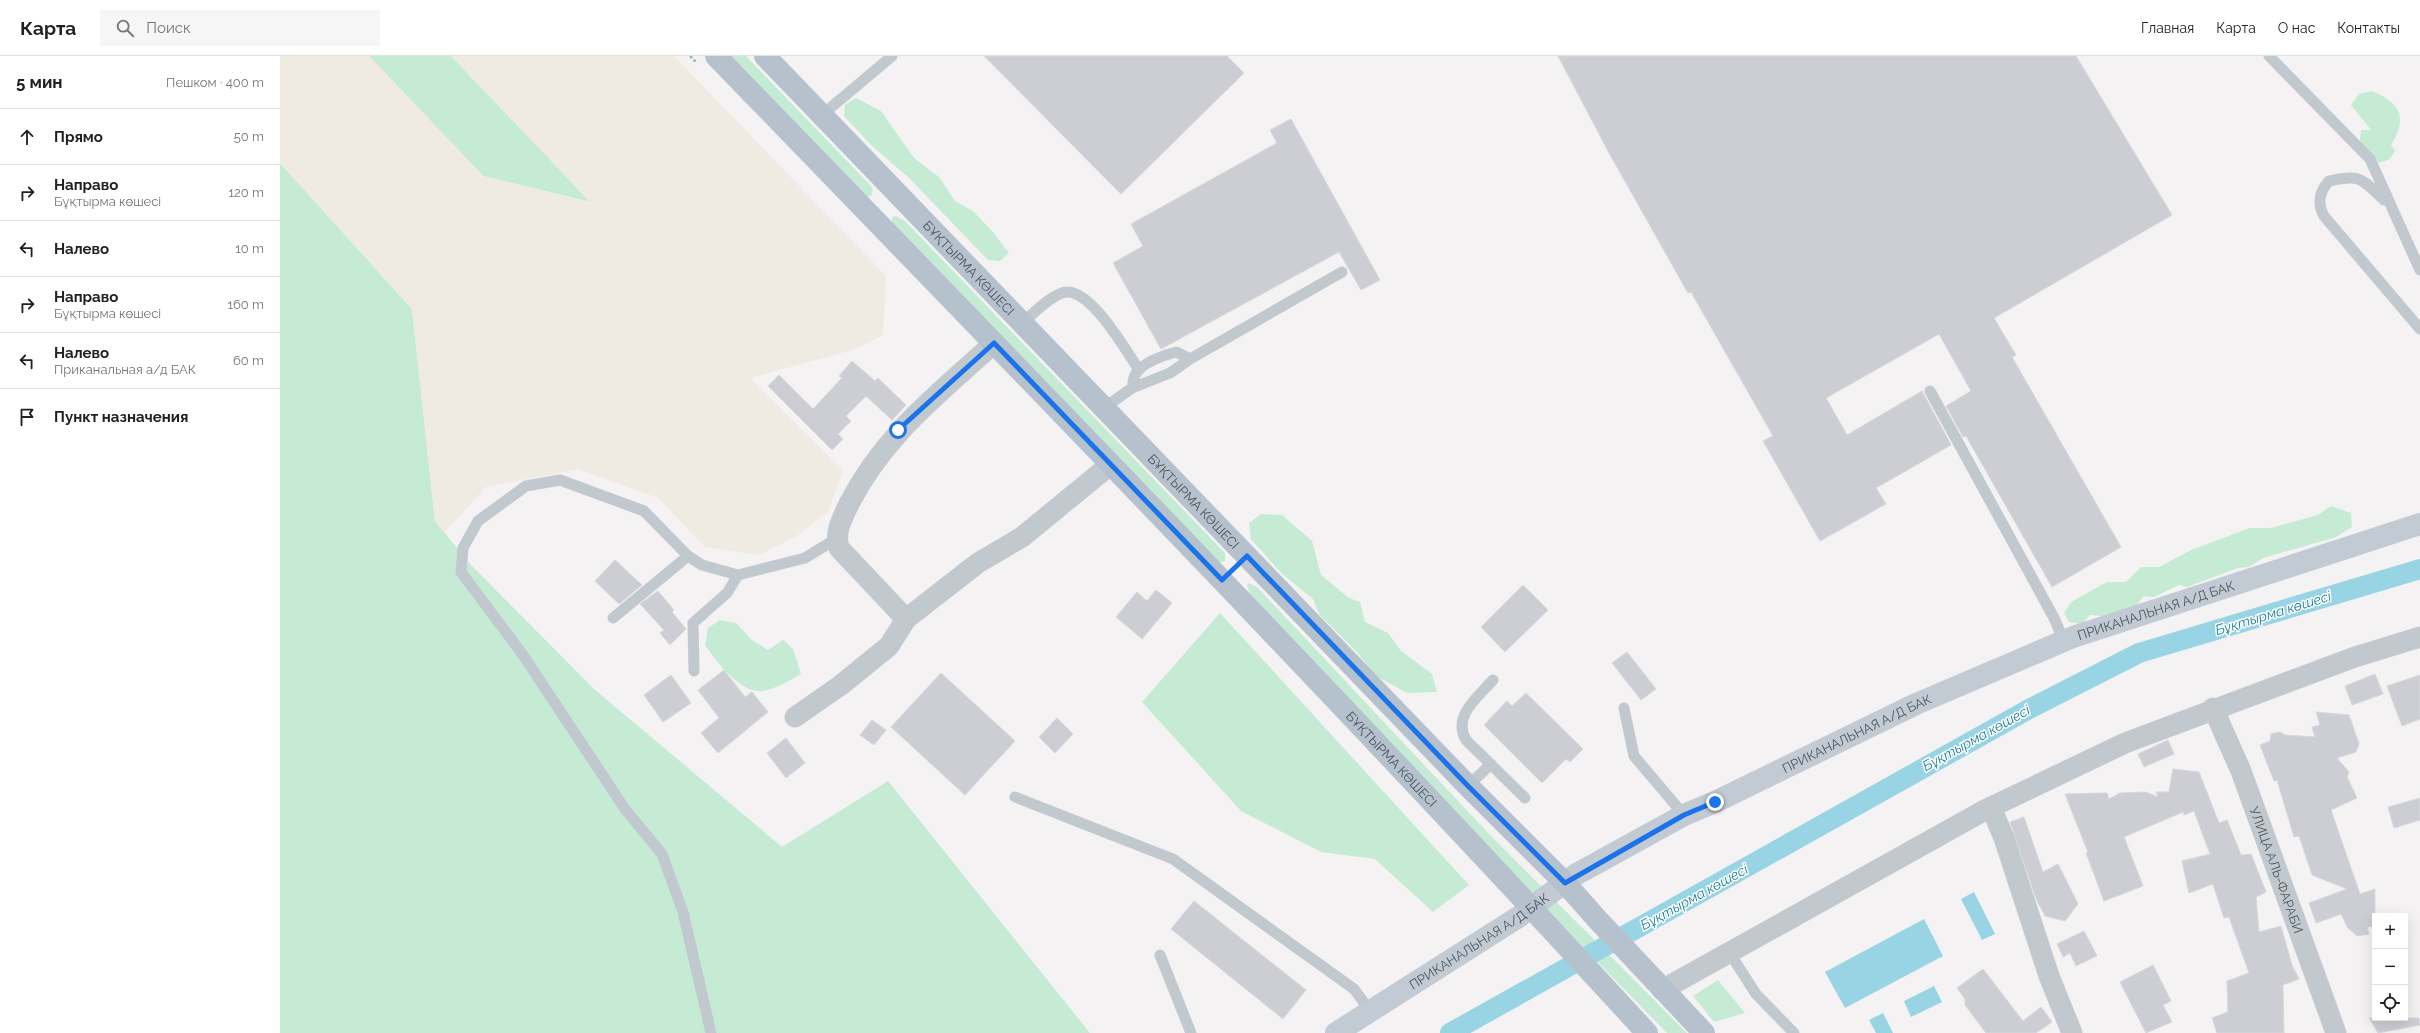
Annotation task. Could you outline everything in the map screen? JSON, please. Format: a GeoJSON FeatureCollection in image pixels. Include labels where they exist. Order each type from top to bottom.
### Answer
{"type":"FeatureCollection","features":[{"type":"Feature","properties":{"kind":"main road","name":"БҰҚТЫРМА КӨШЕСІ"},"geometry":{"type":"LineString","coordinates":[[716,56],[1222,580],[1532,908],[1647,1033]]}},
{"type":"Feature","properties":{"kind":"main road","name":"БҰҚТЫРМА КӨШЕСІ"},"geometry":{"type":"LineString","coordinates":[[765,56],[1468,786],[1565,883],[1601,924],[1704,1033]]}},
{"type":"Feature","properties":{"kind":"main road"},"geometry":{"type":"LineString","coordinates":[[872,217],[898,194]]}},
{"type":"Feature","properties":{"kind":"main road","name":"ПРИКАНАЛЬНАЯ А/Д БАК"},"geometry":{"type":"LineString","coordinates":[[1336,1033],[1532,908],[1565,883],[1684,815],[1715,802],[1916,704],[2064,641],[2420,524]]}},
{"type":"Feature","properties":{"kind":"main road"},"geometry":{"type":"LineString","coordinates":[[1222,580],[1247,556]]}},
{"type":"Feature","properties":{"kind":"street"},"geometry":{"type":"LineString","coordinates":[[906,619],[839,548],[836,539],[841,521],[864,476],[898,430],[994,343]]}},
{"type":"Feature","properties":{"kind":"street"},"geometry":{"type":"LineString","coordinates":[[795,717],[841,685],[889,646],[906,619],[978,563],[1022,537],[1110,465]]}},
{"type":"Feature","properties":{"kind":"street"},"geometry":{"type":"LineString","coordinates":[[1656,983],[1729,952],[1991,807],[2125,743],[2213,708],[2355,657],[2420,637]]}},
{"type":"Feature","properties":{"kind":"street","name":"УЛИЦА АЛЬ-ФАРАБИ"},"geometry":{"type":"LineString","coordinates":[[2213,708],[2241,771],[2336,1033]]}},
{"type":"Feature","properties":{"kind":"street"},"geometry":{"type":"LineString","coordinates":[[1991,807],[2004,838],[2046,970],[2072,1033]]}},
{"type":"Feature","properties":{"kind":"lane"},"geometry":{"type":"LineString","coordinates":[[822,115],[892,56]]}},
{"type":"Feature","properties":{"kind":"lane"},"geometry":{"type":"LineString","coordinates":[[2269,56],[2370,159],[2420,270]]}},
{"type":"Feature","properties":{"kind":"lane"},"geometry":{"type":"LineString","coordinates":[[2388,200],[2384,200],[2365,182],[2352,176],[2329,181],[2320,198],[2319,207],[2324,216],[2420,329]]}},
{"type":"Feature","properties":{"kind":"lane"},"geometry":{"type":"LineString","coordinates":[[1104,408],[1132,388],[1170,372],[1190,358],[1342,272]]}},
{"type":"Feature","properties":{"kind":"lane"},"geometry":{"type":"LineString","coordinates":[[1022,323],[1062,293],[1071,292],[1082,296],[1099,314],[1139,370]]}},
{"type":"Feature","properties":{"kind":"lane"},"geometry":{"type":"LineString","coordinates":[[1132,388],[1134,376],[1139,370],[1167,354],[1176,352],[1190,358]]}},
{"type":"Feature","properties":{"kind":"lane"},"geometry":{"type":"LineString","coordinates":[[1930,391],[2054,618],[2064,641]]}},
{"type":"Feature","properties":{"kind":"lane"},"geometry":{"type":"LineString","coordinates":[[711,1033],[683,912],[662,854],[625,808],[523,655],[461,572],[463,548],[478,521],[526,486],[560,480],[644,511],[688,556],[702,565],[738,575],[805,558],[836,539]]}},
{"type":"Feature","properties":{"kind":"lane"},"geometry":{"type":"LineString","coordinates":[[613,618],[688,556]]}},
{"type":"Feature","properties":{"kind":"lane"},"geometry":{"type":"LineString","coordinates":[[694,671],[693,623],[727,593],[738,575]]}},
{"type":"Feature","properties":{"kind":"lane"},"geometry":{"type":"LineString","coordinates":[[1492,680],[1462,717],[1461,732],[1466,740],[1525,798]]}},
{"type":"Feature","properties":{"kind":"lane"},"geometry":{"type":"LineString","coordinates":[[1624,708],[1634,756],[1684,815]]}},
{"type":"Feature","properties":{"kind":"lane"},"geometry":{"type":"LineString","coordinates":[[1468,786],[1491,764]]}},
{"type":"Feature","properties":{"kind":"lane"},"geometry":{"type":"LineString","coordinates":[[1016,797],[1173,859],[1354,988],[1370,1012]]}},
{"type":"Feature","properties":{"kind":"lane"},"geometry":{"type":"LineString","coordinates":[[1729,952],[1756,994],[1794,1033]]}},
{"type":"Feature","properties":{"kind":"lane"},"geometry":{"type":"LineString","coordinates":[[1160,955],[1191,1033]]}},
{"type":"Feature","properties":{"kind":"green space"},"geometry":{"type":"Polygon","coordinates":[[[369,56],[451,56],[591,202],[483,176],[369,56]]]}},
{"type":"Feature","properties":{"kind":"green space"},"geometry":{"type":"Polygon","coordinates":[[[729,56],[746,56],[871,186],[873,191],[871,196],[867,197],[729,56]]]}},
{"type":"Feature","properties":{"kind":"green space"},"geometry":{"type":"Polygon","coordinates":[[[2372,91],[2390,101],[2395,106],[2399,112],[2400,119],[2399,127],[2391,145],[2395,151],[2390,159],[2379,163],[2360,141],[2361,130],[2371,130],[2351,105],[2359,94],[2372,91]]]}},
{"type":"Feature","properties":{"kind":"green space"},"geometry":{"type":"Polygon","coordinates":[[[856,98],[881,111],[914,158],[939,177],[955,201],[973,211],[992,231],[1009,253],[1000,261],[988,260],[909,178],[872,146],[844,116],[845,105],[856,98]]]}},
{"type":"Feature","properties":{"kind":"green space"},"geometry":{"type":"Polygon","coordinates":[[[280,163],[412,309],[435,521],[471,565],[594,689],[782,847],[888,781],[1090,1033],[280,1033],[280,163]]]}},
{"type":"Feature","properties":{"kind":"green space"},"geometry":{"type":"Polygon","coordinates":[[[896,216],[905,221],[1225,553],[1225,561],[1219,562],[892,223],[892,217],[896,216]]]}},
{"type":"Feature","properties":{"kind":"green space"},"geometry":{"type":"Polygon","coordinates":[[[2331,506],[2351,513],[2352,527],[2336,537],[2263,558],[2249,567],[2238,568],[2187,587],[2179,585],[2154,597],[2144,596],[2136,606],[2103,616],[2090,615],[2082,624],[2069,622],[2064,613],[2071,602],[2107,582],[2126,582],[2141,567],[2159,567],[2191,550],[2250,528],[2270,528],[2318,515],[2331,506]]]}},
{"type":"Feature","properties":{"kind":"green space"},"geometry":{"type":"Polygon","coordinates":[[[1261,514],[1282,515],[1312,541],[1321,575],[1349,598],[1360,602],[1365,622],[1388,633],[1401,651],[1432,674],[1437,692],[1407,693],[1376,676],[1356,651],[1319,614],[1313,599],[1281,573],[1251,539],[1249,523],[1261,514]]]}},
{"type":"Feature","properties":{"kind":"green space"},"geometry":{"type":"Polygon","coordinates":[[[1248,583],[1257,587],[1490,835],[1687,1033],[1667,1033],[1480,842],[1250,594],[1247,586],[1248,583]]]}},
{"type":"Feature","properties":{"kind":"green space"},"geometry":{"type":"Polygon","coordinates":[[[1220,613],[1469,885],[1433,912],[1375,859],[1321,852],[1241,811],[1142,702],[1220,613]]]}},
{"type":"Feature","properties":{"kind":"green space"},"geometry":{"type":"Polygon","coordinates":[[[720,620],[736,623],[752,640],[768,650],[783,640],[793,649],[801,674],[777,687],[762,691],[754,690],[737,682],[715,659],[705,645],[708,628],[720,620]]]}},
{"type":"Feature","properties":{"kind":"green space"},"geometry":{"type":"Polygon","coordinates":[[[1718,980],[1745,1013],[1714,1022],[1693,996],[1718,980]]]}},
{"type":"Feature","properties":{"kind":"sand"},"geometry":{"type":"Polygon","coordinates":[[[280,56],[369,56],[483,176],[590,202],[451,56],[674,56],[886,276],[883,335],[856,349],[750,378],[843,470],[828,512],[797,536],[759,555],[705,547],[658,498],[578,469],[486,487],[444,533],[435,521],[412,309],[280,163],[280,56]]]}},
{"type":"Feature","properties":{"kind":"water"},"geometry":{"type":"Polygon","coordinates":[[[1974,892],[1995,934],[1982,940],[1961,899],[1974,892]]]}},
{"type":"Feature","properties":{"kind":"water"},"geometry":{"type":"Polygon","coordinates":[[[1924,919],[1943,956],[1845,1008],[1825,972],[1924,919]]]}},
{"type":"Feature","properties":{"kind":"water"},"geometry":{"type":"Polygon","coordinates":[[[1934,986],[1942,1002],[1911,1017],[1904,1001],[1934,986]]]}},
{"type":"Feature","properties":{"kind":"water"},"geometry":{"type":"Polygon","coordinates":[[[1883,1013],[1893,1033],[1876,1033],[1869,1020],[1883,1013]]]}},
{"type":"Feature","properties":{"kind":"building"},"geometry":{"type":"Polygon","coordinates":[[[984,56],[1227,56],[1244,73],[1121,194],[984,56]]]}},
{"type":"Feature","properties":{"kind":"building"},"geometry":{"type":"Polygon","coordinates":[[[1558,56],[2076,56],[2172,215],[1994,318],[2016,355],[2012,357],[2121,547],[2052,587],[1966,436],[1963,437],[1946,406],[1971,391],[1939,334],[1826,398],[1847,435],[1922,391],[1951,445],[1876,488],[1886,504],[1820,541],[1763,441],[1773,436],[1691,292],[1688,293],[1609,153],[1558,56]]]}},
{"type":"Feature","properties":{"kind":"building"},"geometry":{"type":"Polygon","coordinates":[[[1291,119],[1380,280],[1361,290],[1339,252],[1161,349],[1113,263],[1143,246],[1131,224],[1277,143],[1270,130],[1291,119]]]}},
{"type":"Feature","properties":{"kind":"building"},"geometry":{"type":"Polygon","coordinates":[[[852,361],[875,381],[878,378],[906,405],[892,420],[866,396],[846,416],[851,421],[838,434],[843,439],[832,450],[768,386],[779,375],[813,409],[842,378],[839,376],[852,361]]]}},
{"type":"Feature","properties":{"kind":"building"},"geometry":{"type":"Polygon","coordinates":[[[615,560],[642,585],[619,604],[595,581],[615,560]]]}},
{"type":"Feature","properties":{"kind":"building"},"geometry":{"type":"Polygon","coordinates":[[[1523,585],[1548,610],[1505,652],[1481,627],[1523,585]]]}},
{"type":"Feature","properties":{"kind":"building"},"geometry":{"type":"Polygon","coordinates":[[[1156,590],[1172,603],[1142,639],[1116,617],[1137,592],[1147,601],[1156,590]]]}},
{"type":"Feature","properties":{"kind":"building"},"geometry":{"type":"Polygon","coordinates":[[[658,591],[674,610],[672,612],[686,629],[670,645],[660,633],[664,630],[640,604],[658,591]]]}},
{"type":"Feature","properties":{"kind":"building"},"geometry":{"type":"Polygon","coordinates":[[[1627,652],[1656,689],[1641,700],[1612,663],[1627,652]]]}},
{"type":"Feature","properties":{"kind":"building"},"geometry":{"type":"Polygon","coordinates":[[[724,670],[745,697],[752,692],[768,712],[718,753],[701,733],[719,718],[698,690],[724,670]]]}},
{"type":"Feature","properties":{"kind":"building"},"geometry":{"type":"Polygon","coordinates":[[[941,673],[1015,741],[965,795],[891,727],[941,673]]]}},
{"type":"Feature","properties":{"kind":"building"},"geometry":{"type":"Polygon","coordinates":[[[2375,674],[2383,694],[2352,705],[2345,686],[2375,674]]]}},
{"type":"Feature","properties":{"kind":"building"},"geometry":{"type":"Polygon","coordinates":[[[671,675],[691,703],[663,722],[644,695],[671,675]]]}},
{"type":"Feature","properties":{"kind":"building"},"geometry":{"type":"Polygon","coordinates":[[[2420,675],[2420,719],[2402,726],[2387,686],[2420,675]]]}},
{"type":"Feature","properties":{"kind":"building"},"geometry":{"type":"Polygon","coordinates":[[[1526,693],[1583,749],[1570,762],[1566,759],[1542,783],[1484,725],[1507,701],[1512,706],[1526,693]]]}},
{"type":"Feature","properties":{"kind":"building"},"geometry":{"type":"Polygon","coordinates":[[[2316,712],[2349,715],[2359,744],[2356,752],[2337,758],[2349,772],[2347,777],[2357,798],[2331,810],[2360,894],[2375,889],[2375,913],[2372,913],[2372,926],[2367,927],[2369,934],[2357,936],[2348,928],[2341,914],[2316,923],[2309,903],[2347,889],[2312,875],[2299,836],[2294,837],[2277,780],[2274,781],[2260,745],[2270,741],[2271,734],[2280,732],[2285,735],[2315,737],[2312,727],[2320,725],[2316,712]]]}},
{"type":"Feature","properties":{"kind":"building"},"geometry":{"type":"Polygon","coordinates":[[[1057,718],[1073,734],[1055,753],[1039,737],[1057,718]]]}},
{"type":"Feature","properties":{"kind":"building"},"geometry":{"type":"Polygon","coordinates":[[[872,720],[886,730],[874,745],[860,735],[872,720]]]}},
{"type":"Feature","properties":{"kind":"building"},"geometry":{"type":"Polygon","coordinates":[[[786,738],[805,763],[786,778],[767,753],[786,738]]]}},
{"type":"Feature","properties":{"kind":"building"},"geometry":{"type":"Polygon","coordinates":[[[2168,740],[2174,754],[2144,767],[2138,754],[2168,740]]]}},
{"type":"Feature","properties":{"kind":"building"},"geometry":{"type":"Polygon","coordinates":[[[2173,769],[2199,772],[2219,823],[2227,820],[2241,855],[2251,854],[2266,892],[2256,897],[2259,932],[2281,926],[2292,965],[2299,979],[2283,985],[2284,1033],[2217,1033],[2212,1018],[2228,1012],[2227,981],[2249,973],[2229,917],[2224,918],[2213,884],[2189,893],[2182,861],[2210,854],[2194,811],[2184,815],[2183,812],[2124,837],[2143,886],[2104,901],[2086,853],[2088,852],[2065,794],[2107,793],[2109,799],[2120,793],[2145,792],[2158,797],[2156,792],[2169,792],[2173,769]]]}},
{"type":"Feature","properties":{"kind":"building"},"geometry":{"type":"Polygon","coordinates":[[[2420,798],[2420,820],[2394,828],[2388,807],[2420,798]]]}},
{"type":"Feature","properties":{"kind":"building"},"geometry":{"type":"Polygon","coordinates":[[[2024,817],[2043,872],[2058,864],[2078,904],[2065,921],[2045,916],[2036,899],[2010,822],[2024,817]]]}},
{"type":"Feature","properties":{"kind":"building"},"geometry":{"type":"Polygon","coordinates":[[[1194,901],[1306,990],[1283,1019],[1171,929],[1194,901]]]}},
{"type":"Feature","properties":{"kind":"building"},"geometry":{"type":"Polygon","coordinates":[[[2084,931],[2097,956],[2076,966],[2070,953],[2063,957],[2057,944],[2084,931]]]}},
{"type":"Feature","properties":{"kind":"building"},"geometry":{"type":"Polygon","coordinates":[[[2153,965],[2171,1001],[2163,1005],[2172,1022],[2146,1033],[2120,982],[2153,965]]]}},
{"type":"Feature","properties":{"kind":"building"},"geometry":{"type":"Polygon","coordinates":[[[1983,969],[2023,1021],[2041,1007],[2052,1022],[2036,1033],[1986,1033],[1965,1005],[1965,999],[1957,988],[1983,969]]]}},
{"type":"Feature","properties":{"kind":"building"},"geometry":{"type":"Polygon","coordinates":[[[2369,1018],[2372,1018],[2372,1021],[2408,1021],[2408,1018],[2419,1018],[2420,1025],[2378,1033],[2369,1018]]]}},
{"type":"Feature","properties":{"kind":"waterway","name":"Бұқтырма көшесі"},"geometry":{"type":"LineString","coordinates":[[1450,1033],[2029,709],[2139,653],[2420,569]]}},
{"type":"Feature","properties":{"kind":"route"},"geometry":{"type":"LineString","coordinates":[[898,430],[994,343],[1222,580],[1247,556],[1468,786],[1565,883],[1575,875],[1684,815],[1715,802]]}}]}
